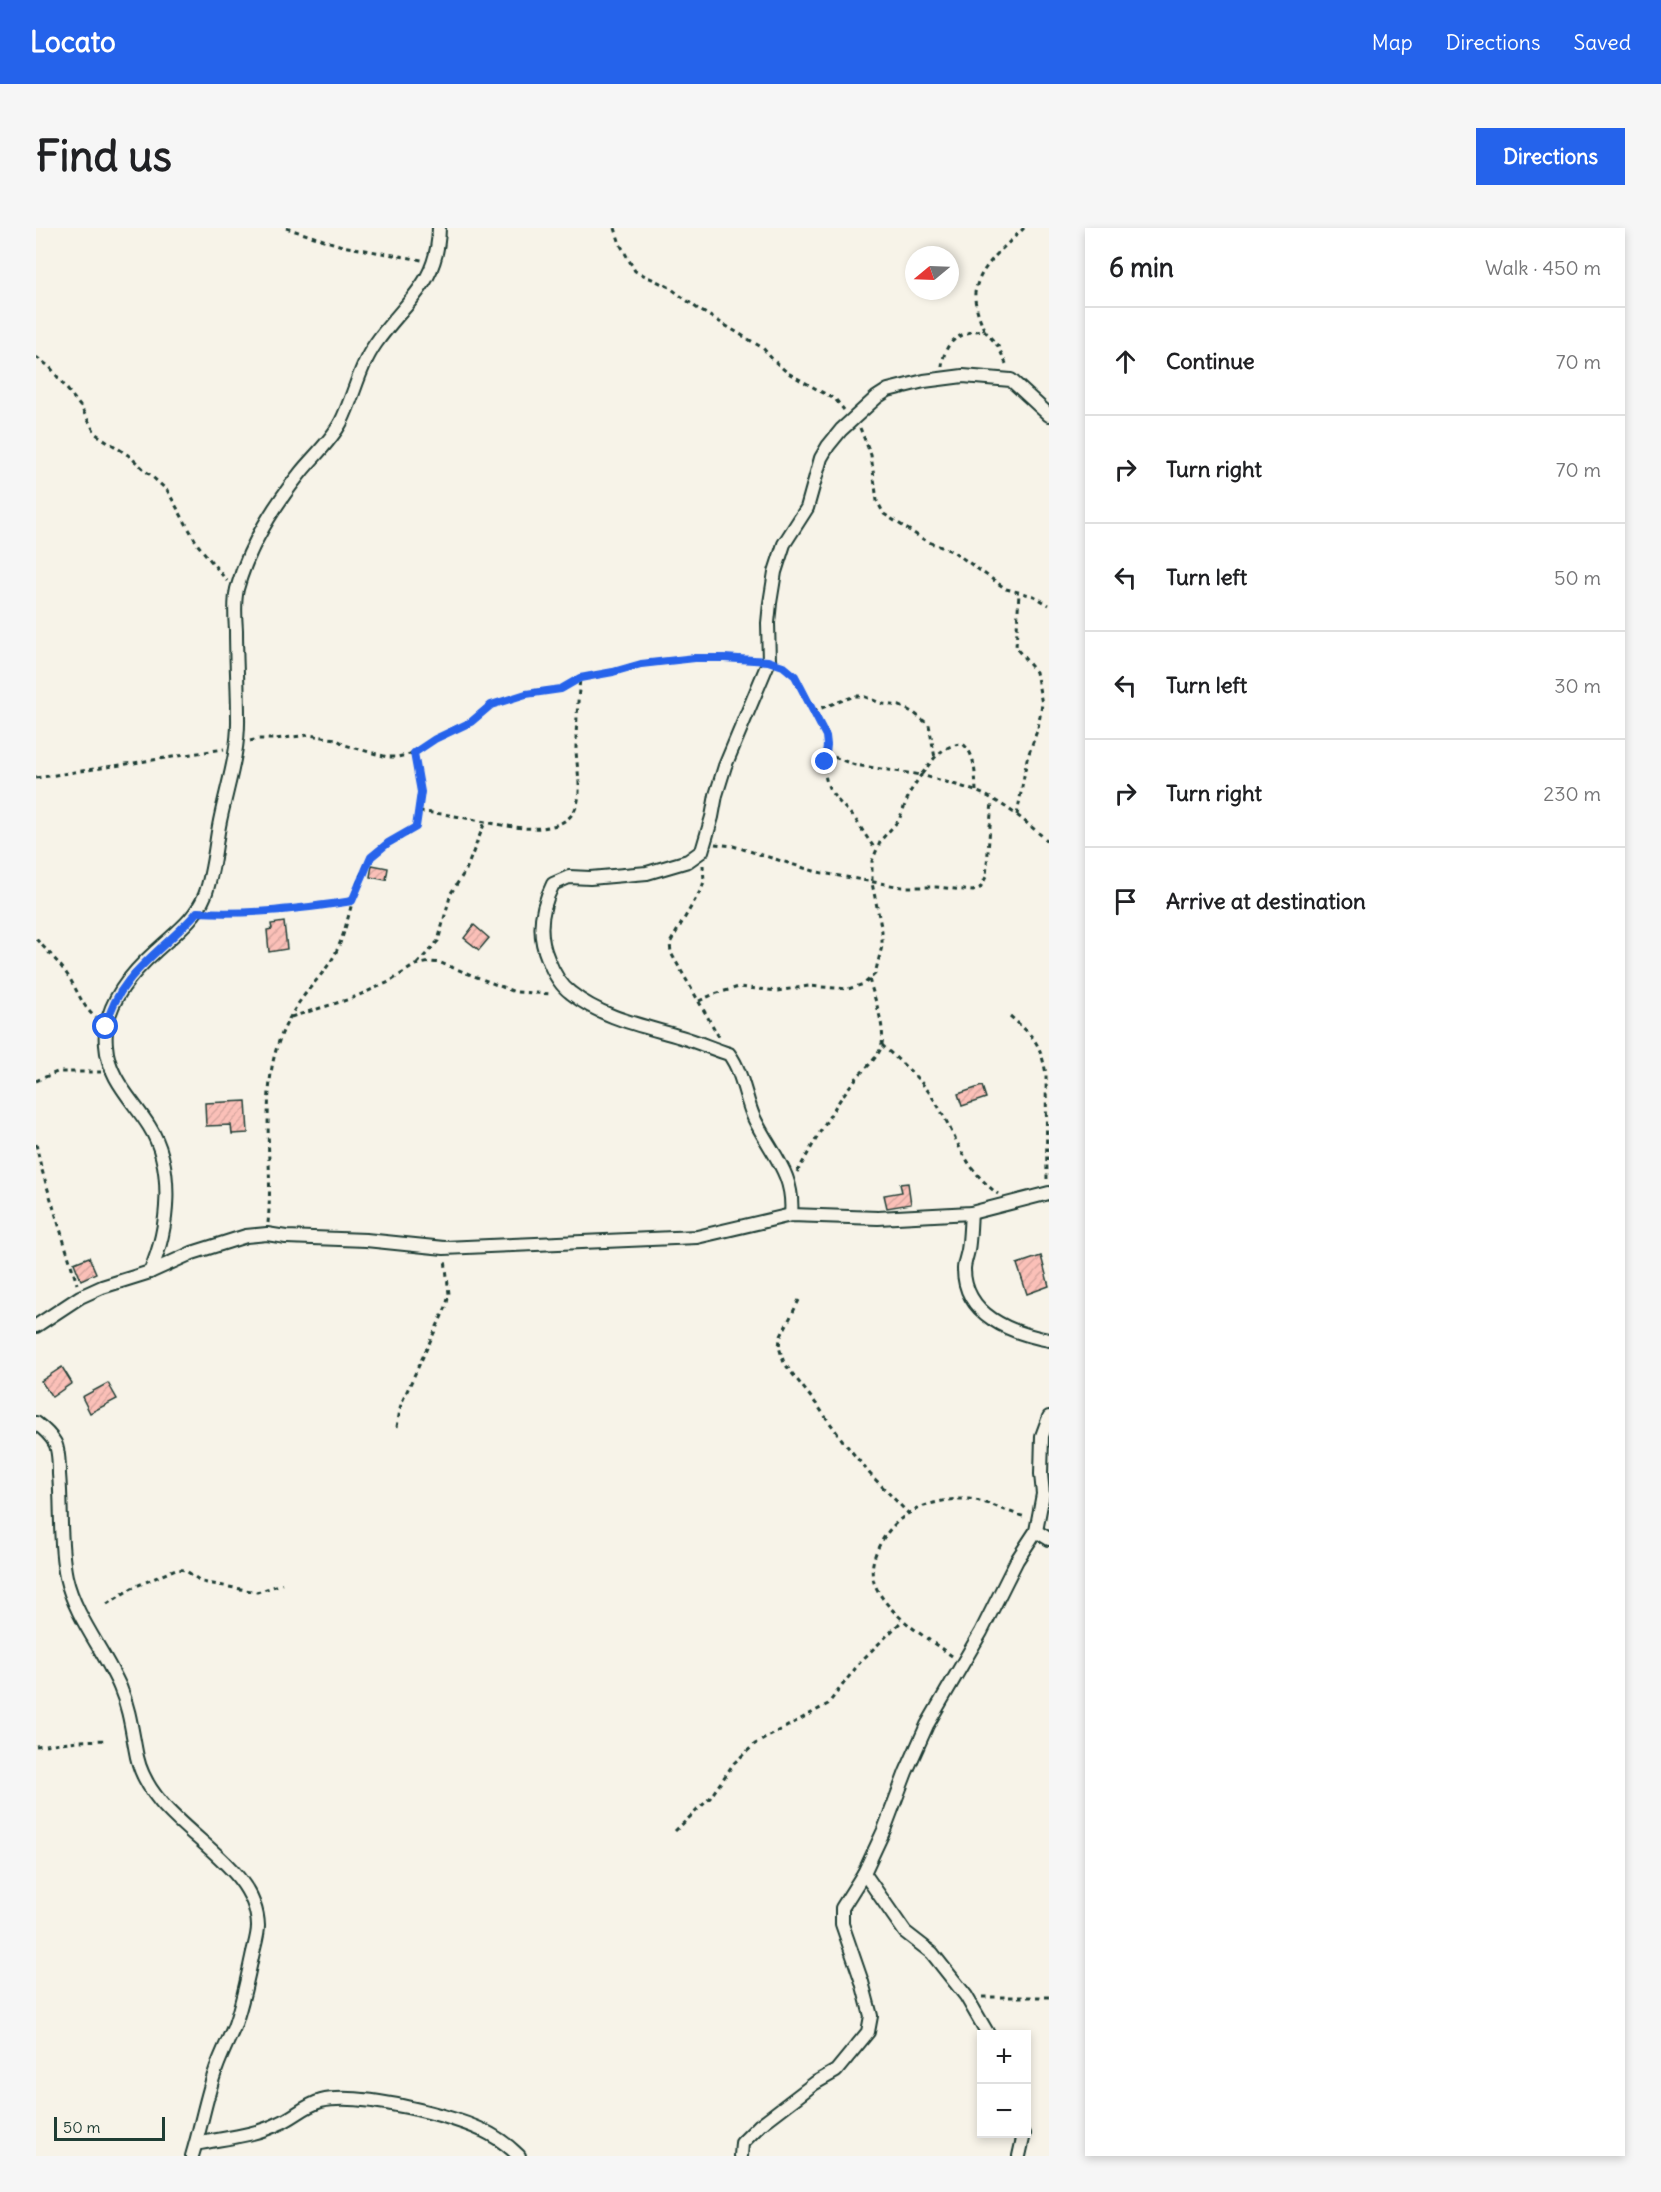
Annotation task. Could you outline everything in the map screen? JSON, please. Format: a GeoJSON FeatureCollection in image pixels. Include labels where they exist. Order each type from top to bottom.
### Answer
{"type":"FeatureCollection","features":[{"type":"Feature","properties":{"kind":"street"},"geometry":{"type":"LineString","coordinates":[[150,1272],[164,1228],[165,1175],[161,1154],[152,1130],[112,1072],[105,1042],[111,1008],[133,974],[183,929],[197,912],[211,875],[237,747],[236,592],[244,568],[291,484],[334,434],[341,422],[367,357],[424,285],[433,262],[439,228]]}},
{"type":"Feature","properties":{"kind":"street"},"geometry":{"type":"LineString","coordinates":[[791,1215],[793,1201],[790,1184],[780,1161],[754,1117],[738,1070],[729,1054],[594,1008],[569,992],[555,975],[543,949],[541,926],[543,904],[553,884],[569,877],[590,878],[647,873],[688,861],[703,847],[725,766],[768,661],[770,603],[775,573],[784,544],[807,508],[824,452],[841,430],[888,390],[904,384],[941,378],[974,377],[1011,380],[1049,415]]}},
{"type":"Feature","properties":{"kind":"street"},"geometry":{"type":"LineString","coordinates":[[36,1326],[80,1297],[102,1287],[150,1272],[192,1253],[246,1236],[267,1234],[286,1237],[366,1240],[444,1248],[697,1237],[791,1215],[878,1218],[971,1213],[1048,1193]]}},
{"type":"Feature","properties":{"kind":"street"},"geometry":{"type":"LineString","coordinates":[[971,1213],[964,1268],[967,1286],[974,1303],[988,1317],[1004,1326],[1020,1333],[1049,1340]]}},
{"type":"Feature","properties":{"kind":"street"},"geometry":{"type":"LineString","coordinates":[[741,2156],[742,2143],[760,2125],[815,2083],[836,2071],[868,2032],[871,2016],[842,1924],[842,1908],[864,1873],[927,1725],[963,1665],[1017,1560],[1036,1531],[1043,1494],[1042,1436],[1049,1417]]}},
{"type":"Feature","properties":{"kind":"street"},"geometry":{"type":"LineString","coordinates":[[36,1423],[56,1444],[66,1579],[76,1604],[120,1687],[129,1713],[138,1759],[149,1785],[171,1814],[216,1854],[245,1885],[256,1910],[258,1927],[248,1976],[234,2025],[216,2070],[194,2150]]}},
{"type":"Feature","properties":{"kind":"street"},"geometry":{"type":"LineString","coordinates":[[1036,1531],[1049,1539]]}},
{"type":"Feature","properties":{"kind":"street"},"geometry":{"type":"LineString","coordinates":[[864,1873],[905,1932],[932,1953],[966,1996],[986,2030]]}},
{"type":"Feature","properties":{"kind":"street"},"geometry":{"type":"LineString","coordinates":[[194,2150],[263,2130],[318,2102],[332,2099],[417,2108],[488,2133],[507,2144],[519,2156]]}},
{"type":"Feature","properties":{"kind":"street"},"geometry":{"type":"LineString","coordinates":[[1019,2156],[1023,2138]]}},
{"type":"Feature","properties":{"kind":"path"},"geometry":{"type":"LineString","coordinates":[[286,228],[342,246],[433,262]]}},
{"type":"Feature","properties":{"kind":"path"},"geometry":{"type":"LineString","coordinates":[[615,228],[620,244],[635,271],[669,287],[698,309],[763,348],[780,367],[836,400],[854,418],[867,442],[877,501],[884,513],[926,541],[954,552],[1006,589],[1034,596],[1049,605]]}},
{"type":"Feature","properties":{"kind":"path"},"geometry":{"type":"LineString","coordinates":[[1011,380],[998,346],[984,330],[976,306],[975,292],[992,260],[1024,228]]}},
{"type":"Feature","properties":{"kind":"path"},"geometry":{"type":"LineString","coordinates":[[941,378],[943,354],[950,343],[971,331],[984,330]]}},
{"type":"Feature","properties":{"kind":"path"},"geometry":{"type":"LineString","coordinates":[[36,357],[50,367],[80,406],[96,434],[128,455],[167,490],[198,545],[236,592]]}},
{"type":"Feature","properties":{"kind":"path"},"geometry":{"type":"LineString","coordinates":[[1017,815],[1027,759],[1038,728],[1042,704],[1036,672],[1016,648],[1019,592]]}},
{"type":"Feature","properties":{"kind":"path"},"geometry":{"type":"LineString","coordinates":[[36,778],[237,747],[258,739],[283,739],[309,735],[336,739],[345,745],[387,757],[398,757],[414,753],[435,739],[471,722],[491,705],[536,691],[561,689],[580,678],[641,664],[695,658],[768,661],[783,666],[795,676],[826,736],[825,774],[828,788],[876,850]]}},
{"type":"Feature","properties":{"kind":"path"},"geometry":{"type":"LineString","coordinates":[[419,812],[437,812],[530,829],[560,824],[571,816],[576,808],[578,795],[576,746],[580,678]]}},
{"type":"Feature","properties":{"kind":"path"},"geometry":{"type":"LineString","coordinates":[[813,711],[855,696],[900,706],[929,725],[935,758]]}},
{"type":"Feature","properties":{"kind":"path"},"geometry":{"type":"LineString","coordinates":[[699,1001],[714,993],[739,987],[777,991],[809,986],[848,989],[864,984],[875,974],[882,946],[882,931],[870,871],[881,840],[899,820],[910,792],[940,751],[952,745],[963,744],[967,747],[974,763],[976,791]]}},
{"type":"Feature","properties":{"kind":"path"},"geometry":{"type":"LineString","coordinates":[[267,1234],[270,1204],[267,1148],[270,1082],[281,1035],[289,1017],[335,955],[343,938],[352,901],[371,857],[388,843],[416,827],[421,792],[414,753]]}},
{"type":"Feature","properties":{"kind":"path"},"geometry":{"type":"LineString","coordinates":[[826,754],[855,765],[921,775],[976,791],[1017,815],[1049,842]]}},
{"type":"Feature","properties":{"kind":"path"},"geometry":{"type":"LineString","coordinates":[[729,1054],[671,953],[670,943],[702,888],[704,881],[703,847],[733,846],[817,872],[872,883],[973,891],[980,888],[986,876],[992,800]]}},
{"type":"Feature","properties":{"kind":"path"},"geometry":{"type":"LineString","coordinates":[[289,1017],[350,999],[389,982],[415,966],[438,941],[451,893],[466,870],[485,822]]}},
{"type":"Feature","properties":{"kind":"path"},"geometry":{"type":"LineString","coordinates":[[197,912],[230,914],[267,912],[352,901]]}},
{"type":"Feature","properties":{"kind":"path"},"geometry":{"type":"LineString","coordinates":[[36,939],[59,964],[87,1011],[106,1027]]}},
{"type":"Feature","properties":{"kind":"path"},"geometry":{"type":"LineString","coordinates":[[415,966],[431,962],[441,963],[515,992],[541,994],[569,992]]}},
{"type":"Feature","properties":{"kind":"path"},"geometry":{"type":"LineString","coordinates":[[790,1184],[825,1121],[851,1084],[873,1060],[882,1044],[879,1016],[869,979]]}},
{"type":"Feature","properties":{"kind":"path"},"geometry":{"type":"LineString","coordinates":[[1010,1016],[1032,1035],[1043,1058],[1046,1074],[1048,1193]]}},
{"type":"Feature","properties":{"kind":"path"},"geometry":{"type":"LineString","coordinates":[[882,1044],[930,1094],[972,1170],[982,1182],[1009,1203]]}},
{"type":"Feature","properties":{"kind":"path"},"geometry":{"type":"LineString","coordinates":[[36,1081],[57,1072],[112,1072]]}},
{"type":"Feature","properties":{"kind":"path"},"geometry":{"type":"LineString","coordinates":[[36,1144],[80,1297]]}},
{"type":"Feature","properties":{"kind":"path"},"geometry":{"type":"LineString","coordinates":[[397,1427],[401,1404],[446,1307],[449,1294],[444,1248]]}},
{"type":"Feature","properties":{"kind":"path"},"geometry":{"type":"LineString","coordinates":[[799,1300],[780,1338],[779,1347],[784,1363],[843,1442],[908,1513]]}},
{"type":"Feature","properties":{"kind":"path"},"geometry":{"type":"LineString","coordinates":[[963,1665],[903,1620],[875,1586],[871,1565],[876,1550],[888,1533],[908,1513],[928,1504],[965,1499],[980,1500],[1008,1513],[1026,1517],[1038,1515]]}},
{"type":"Feature","properties":{"kind":"path"},"geometry":{"type":"LineString","coordinates":[[106,1604],[132,1588],[176,1569],[185,1570],[202,1582],[257,1592],[282,1584]]}},
{"type":"Feature","properties":{"kind":"path"},"geometry":{"type":"LineString","coordinates":[[675,1831],[710,1798],[734,1763],[755,1744],[828,1704],[861,1661],[903,1620]]}},
{"type":"Feature","properties":{"kind":"path"},"geometry":{"type":"LineString","coordinates":[[36,1746],[107,1740]]}},
{"type":"Feature","properties":{"kind":"path"},"geometry":{"type":"LineString","coordinates":[[966,1996],[1049,1997]]}},
{"type":"Feature","properties":{"kind":"building"},"geometry":{"type":"Polygon","coordinates":[[[372,865],[388,868],[386,880],[370,877],[372,865]]]}},
{"type":"Feature","properties":{"kind":"building"},"geometry":{"type":"Polygon","coordinates":[[[284,922],[287,949],[269,952],[267,930],[272,929],[271,924],[284,922]]]}},
{"type":"Feature","properties":{"kind":"building"},"geometry":{"type":"Polygon","coordinates":[[[474,925],[489,938],[479,950],[464,938],[474,925]]]}},
{"type":"Feature","properties":{"kind":"building"},"geometry":{"type":"Polygon","coordinates":[[[982,1086],[986,1098],[962,1106],[958,1094],[982,1086]]]}},
{"type":"Feature","properties":{"kind":"building"},"geometry":{"type":"Polygon","coordinates":[[[246,1101],[248,1133],[232,1134],[231,1125],[206,1126],[205,1103],[246,1101]]]}},
{"type":"Feature","properties":{"kind":"building"},"geometry":{"type":"Polygon","coordinates":[[[908,1183],[911,1204],[887,1208],[884,1195],[902,1192],[900,1184],[908,1183]]]}},
{"type":"Feature","properties":{"kind":"building"},"geometry":{"type":"Polygon","coordinates":[[[1041,1256],[1049,1286],[1027,1294],[1017,1264],[1041,1256]]]}},
{"type":"Feature","properties":{"kind":"building"},"geometry":{"type":"Polygon","coordinates":[[[89,1257],[96,1273],[81,1280],[74,1263],[89,1257]]]}},
{"type":"Feature","properties":{"kind":"building"},"geometry":{"type":"Polygon","coordinates":[[[62,1367],[72,1383],[52,1397],[41,1381],[62,1367]]]}},
{"type":"Feature","properties":{"kind":"building"},"geometry":{"type":"Polygon","coordinates":[[[108,1383],[117,1399],[90,1413],[82,1397],[108,1383]]]}},
{"type":"Feature","properties":{"kind":"route"},"geometry":{"type":"LineString","coordinates":[[106,1027],[118,994],[133,974],[183,929],[197,912],[258,913],[352,901],[371,857],[379,849],[416,827],[421,792],[414,753],[435,739],[471,722],[491,705],[536,691],[561,689],[580,678],[641,664],[695,658],[768,661],[783,666],[795,676],[826,736],[825,762]]}}]}
